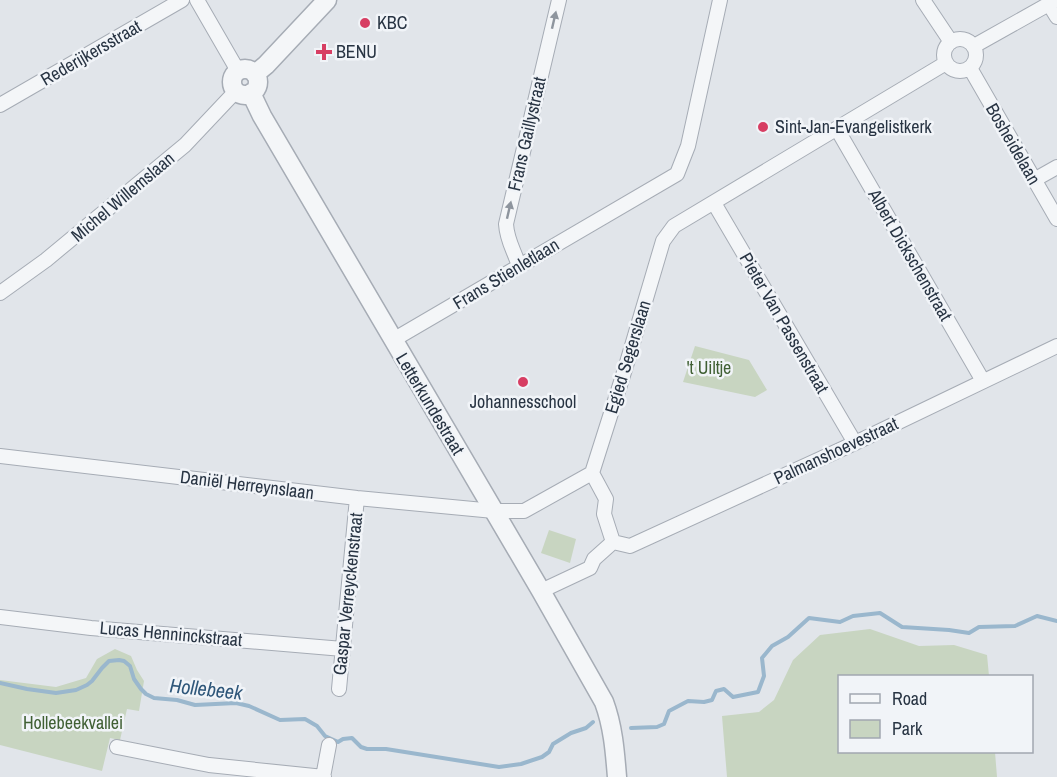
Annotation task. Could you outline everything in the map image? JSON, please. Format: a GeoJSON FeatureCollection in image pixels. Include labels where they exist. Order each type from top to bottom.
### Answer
{"type":"FeatureCollection","features":[{"type":"Feature","properties":{"kind":"street","name":"Rederijkersstraat"},"geometry":{"type":"LineString","coordinates":[[0,105],[182,0]]}},
{"type":"Feature","properties":{"kind":"street"},"geometry":{"type":"LineString","coordinates":[[197,0],[247,72],[258,81],[257,86],[244,92]]}},
{"type":"Feature","properties":{"kind":"street"},"geometry":{"type":"LineString","coordinates":[[247,72],[266,65],[327,0]]}},
{"type":"Feature","properties":{"kind":"street","name":"Frans Gaillystraat"},"geometry":{"type":"LineString","coordinates":[[519,266],[507,238],[506,224],[559,0]]}},
{"type":"Feature","properties":{"kind":"street","name":"Frans Stienletlaan"},"geometry":{"type":"LineString","coordinates":[[393,340],[676,174],[688,146],[720,0]]}},
{"type":"Feature","properties":{"kind":"street"},"geometry":{"type":"LineString","coordinates":[[923,0],[951,42]]}},
{"type":"Feature","properties":{"kind":"street"},"geometry":{"type":"LineString","coordinates":[[974,46],[1053,2],[1057,17]]}},
{"type":"Feature","properties":{"kind":"street"},"geometry":{"type":"LineString","coordinates":[[961,38],[974,46],[977,55],[970,68],[954,70],[946,63],[944,52],[946,46],[951,42],[961,38]]}},
{"type":"Feature","properties":{"kind":"street"},"geometry":{"type":"LineString","coordinates":[[714,203],[946,63]]}},
{"type":"Feature","properties":{"kind":"street","name":"Bosheidelaan"},"geometry":{"type":"LineString","coordinates":[[970,68],[1057,219]]}},
{"type":"Feature","properties":{"kind":"street","name":"Michel Willemslaan"},"geometry":{"type":"LineString","coordinates":[[0,293],[46,260],[185,145],[244,92]]}},
{"type":"Feature","properties":{"kind":"street","name":"Letterkundestraat"},"geometry":{"type":"LineString","coordinates":[[244,92],[262,116],[604,702],[609,715],[617,777]]}},
{"type":"Feature","properties":{"kind":"street","name":"Albert Dickschenstraat"},"geometry":{"type":"LineString","coordinates":[[837,129],[983,381]]}},
{"type":"Feature","properties":{"kind":"street"},"geometry":{"type":"LineString","coordinates":[[1034,180],[1057,167]]}},
{"type":"Feature","properties":{"kind":"street","name":"Egied Segerslaan"},"geometry":{"type":"LineString","coordinates":[[592,473],[663,241],[674,226],[714,203]]}},
{"type":"Feature","properties":{"kind":"street","name":"Pieter Van Passenstraat"},"geometry":{"type":"LineString","coordinates":[[714,203],[855,443]]}},
{"type":"Feature","properties":{"kind":"street","name":"Palmanshoevestraat"},"geometry":{"type":"LineString","coordinates":[[613,542],[630,546],[855,443],[1057,346]]}},
{"type":"Feature","properties":{"kind":"street","name":"Daniël Herreynslaan"},"geometry":{"type":"LineString","coordinates":[[0,456],[357,498],[494,511],[524,511],[592,473]]}},
{"type":"Feature","properties":{"kind":"street"},"geometry":{"type":"LineString","coordinates":[[541,591],[590,568],[594,560],[613,542],[604,514],[606,499],[592,473]]}},
{"type":"Feature","properties":{"kind":"street","name":"Gaspar Verreyckenstraat"},"geometry":{"type":"LineString","coordinates":[[339,689],[357,498]]}},
{"type":"Feature","properties":{"kind":"street","name":"Lucas Henninckstraat"},"geometry":{"type":"LineString","coordinates":[[0,617],[91,628],[343,649]]}},
{"type":"Feature","properties":{"kind":"street"},"geometry":{"type":"LineString","coordinates":[[117,747],[209,765],[324,777],[330,745]]}},
{"type":"Feature","properties":{"kind":"green space","name":"'t Uiltje"},"geometry":{"type":"Polygon","coordinates":[[[695,346],[749,360],[767,390],[755,397],[683,382],[695,346]]]}},
{"type":"Feature","properties":{"kind":"green space"},"geometry":{"type":"Polygon","coordinates":[[[549,530],[576,539],[570,563],[541,553],[549,530]]]}},
{"type":"Feature","properties":{"kind":"green space"},"geometry":{"type":"Polygon","coordinates":[[[870,629],[919,646],[954,645],[987,655],[989,675],[838,675],[838,753],[995,753],[997,777],[727,777],[722,716],[759,712],[774,700],[793,660],[820,635],[870,629]]]}},
{"type":"Feature","properties":{"kind":"green space","name":"Hollebeekvallei"},"geometry":{"type":"Polygon","coordinates":[[[115,649],[131,656],[144,681],[139,711],[127,709],[120,740],[110,738],[102,771],[0,745],[0,680],[56,687],[86,678],[97,659],[115,649]]]}},
{"type":"Feature","properties":{"kind":"waterway","name":"Hollebeek"},"geometry":{"type":"LineString","coordinates":[[631,728],[657,727],[664,724],[669,711],[688,701],[712,700],[716,691],[724,689],[733,697],[758,692],[764,676],[762,658],[772,646],[788,637],[809,618],[840,622],[853,616],[880,613],[902,627],[969,633],[979,627],[1015,626],[1037,616],[1057,621]]}},
{"type":"Feature","properties":{"kind":"waterway","name":"Hollebeek"},"geometry":{"type":"LineString","coordinates":[[0,683],[56,693],[76,690],[92,681],[109,661],[119,660],[130,666],[134,679],[141,689],[154,698],[177,700],[195,705],[236,703],[249,706],[280,720],[305,719],[317,726],[325,736],[338,742],[352,738],[361,747],[367,749],[386,749],[499,767],[521,764],[542,757],[549,752],[553,744],[571,733],[586,728],[593,722]]}},
{"type":"Feature","properties":{"kind":"place","name":"KBC"},"geometry":{"type":"Point","coordinates":[365,23]}},
{"type":"Feature","properties":{"kind":"place","name":"BENU"},"geometry":{"type":"Point","coordinates":[324,52]}},
{"type":"Feature","properties":{"kind":"place","name":"Sint-Jan-Evangelistkerk"},"geometry":{"type":"Point","coordinates":[763,127]}},
{"type":"Feature","properties":{"kind":"place","name":"Johannesschool"},"geometry":{"type":"Point","coordinates":[523,382]}}]}
